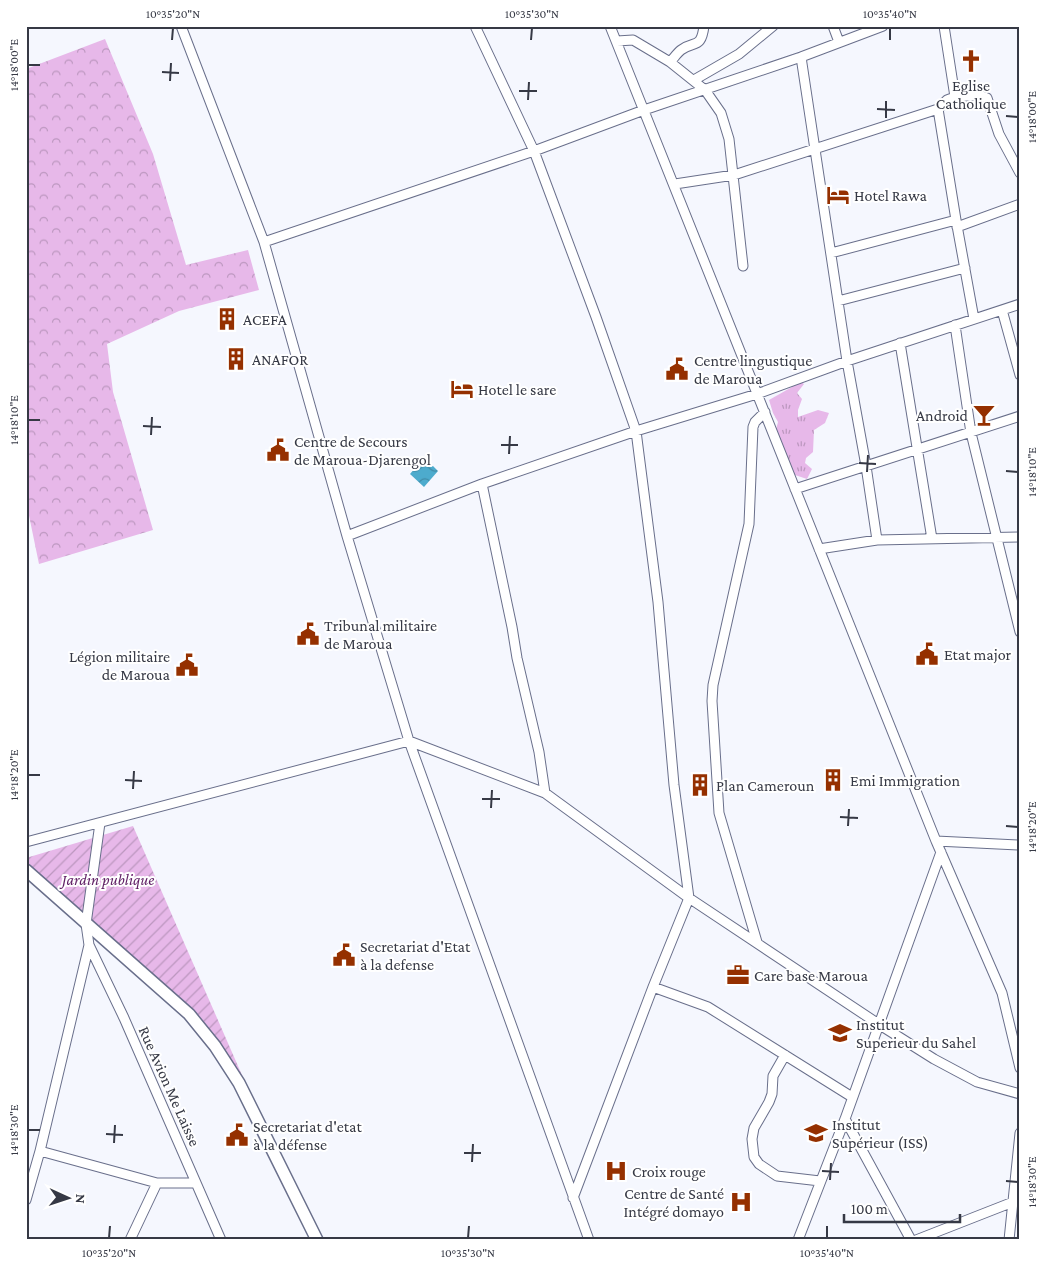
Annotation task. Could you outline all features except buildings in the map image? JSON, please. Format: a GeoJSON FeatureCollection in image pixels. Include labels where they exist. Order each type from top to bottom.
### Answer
{"type":"FeatureCollection","features":[{"type":"Feature","properties":{"kind":"main road"},"geometry":{"type":"LineString","coordinates":[[26,870],[189,1014],[216,1046],[239,1083],[317,1240]]}},
{"type":"Feature","properties":{"kind":"street"},"geometry":{"type":"LineString","coordinates":[[181,26],[264,242],[347,536],[409,741],[589,1240]]}},
{"type":"Feature","properties":{"kind":"street"},"geometry":{"type":"LineString","coordinates":[[475,26],[534,151],[636,431],[658,602],[674,785],[689,898],[573,1198]]}},
{"type":"Feature","properties":{"kind":"street"},"geometry":{"type":"LineString","coordinates":[[610,26],[675,184],[936,841],[1002,993],[1020,1068]]}},
{"type":"Feature","properties":{"kind":"street"},"geometry":{"type":"LineString","coordinates":[[670,62],[681,50],[699,43],[703,35],[704,26]]}},
{"type":"Feature","properties":{"kind":"street"},"geometry":{"type":"LineString","coordinates":[[694,80],[739,54],[773,26]]}},
{"type":"Feature","properties":{"kind":"street"},"geometry":{"type":"LineString","coordinates":[[833,26],[839,42]]}},
{"type":"Feature","properties":{"kind":"street"},"geometry":{"type":"LineString","coordinates":[[264,242],[534,151],[644,110],[801,57],[883,26]]}},
{"type":"Feature","properties":{"kind":"street"},"geometry":{"type":"LineString","coordinates":[[944,26],[955,97]]}},
{"type":"Feature","properties":{"kind":"street"},"geometry":{"type":"LineString","coordinates":[[617,42],[633,40],[670,62],[705,90],[721,113],[729,138],[743,266]]}},
{"type":"Feature","properties":{"kind":"street"},"geometry":{"type":"LineString","coordinates":[[801,57],[847,361],[877,540]]}},
{"type":"Feature","properties":{"kind":"street"},"geometry":{"type":"LineString","coordinates":[[675,184],[734,175],[938,109],[947,100],[955,97],[979,94],[987,98],[999,134],[1020,173]]}},
{"type":"Feature","properties":{"kind":"street"},"geometry":{"type":"LineString","coordinates":[[938,109],[974,319]]}},
{"type":"Feature","properties":{"kind":"street"},"geometry":{"type":"LineString","coordinates":[[831,253],[957,224],[1020,204]]}},
{"type":"Feature","properties":{"kind":"street"},"geometry":{"type":"LineString","coordinates":[[838,301],[965,268]]}},
{"type":"Feature","properties":{"kind":"street"},"geometry":{"type":"LineString","coordinates":[[347,536],[482,484],[636,431],[757,394],[847,361],[1020,304]]}},
{"type":"Feature","properties":{"kind":"street"},"geometry":{"type":"LineString","coordinates":[[1002,310],[1020,375]]}},
{"type":"Feature","properties":{"kind":"street"},"geometry":{"type":"LineString","coordinates":[[955,325],[971,433],[1020,632]]}},
{"type":"Feature","properties":{"kind":"street"},"geometry":{"type":"LineString","coordinates":[[900,343],[932,539]]}},
{"type":"Feature","properties":{"kind":"street"},"geometry":{"type":"LineString","coordinates":[[757,942],[719,813],[712,701],[713,685],[749,524],[753,427],[764,412]]}},
{"type":"Feature","properties":{"kind":"street"},"geometry":{"type":"LineString","coordinates":[[795,489],[1020,416]]}},
{"type":"Feature","properties":{"kind":"street"},"geometry":{"type":"LineString","coordinates":[[482,484],[519,668],[539,752],[545,793]]}},
{"type":"Feature","properties":{"kind":"street"},"geometry":{"type":"LineString","coordinates":[[819,549],[877,540],[997,539],[1020,537]]}},
{"type":"Feature","properties":{"kind":"street"},"geometry":{"type":"LineString","coordinates":[[26,842],[409,741],[545,793],[689,898],[880,1025],[934,1059],[977,1082],[1020,1094]]}},
{"type":"Feature","properties":{"kind":"street"},"geometry":{"type":"LineString","coordinates":[[26,1200],[40,1151],[89,945],[86,924],[100,823]]}},
{"type":"Feature","properties":{"kind":"street"},"geometry":{"type":"LineString","coordinates":[[936,841],[1020,845]]}},
{"type":"Feature","properties":{"kind":"street"},"geometry":{"type":"LineString","coordinates":[[798,1240],[880,1025],[941,852]]}},
{"type":"Feature","properties":{"kind":"street","name":"Rue Avion Me Laisse"},"geometry":{"type":"LineString","coordinates":[[89,945],[124,1018],[221,1240]]}},
{"type":"Feature","properties":{"kind":"street"},"geometry":{"type":"LineString","coordinates":[[653,987],[708,1007],[852,1097]]}},
{"type":"Feature","properties":{"kind":"street"},"geometry":{"type":"LineString","coordinates":[[785,1054],[773,1076],[772,1094],[769,1102],[754,1128],[752,1139],[754,1157],[759,1164],[777,1176],[820,1181]]}},
{"type":"Feature","properties":{"kind":"street"},"geometry":{"type":"LineString","coordinates":[[845,1119],[911,1240]]}},
{"type":"Feature","properties":{"kind":"street"},"geometry":{"type":"LineString","coordinates":[[1009,1240],[1020,1133]]}},
{"type":"Feature","properties":{"kind":"street"},"geometry":{"type":"LineString","coordinates":[[40,1151],[157,1183],[196,1183]]}},
{"type":"Feature","properties":{"kind":"street"},"geometry":{"type":"LineString","coordinates":[[130,1240],[157,1183]]}},
{"type":"Feature","properties":{"kind":"street"},"geometry":{"type":"LineString","coordinates":[[916,1240],[1013,1202]]}},
{"type":"Feature","properties":{"kind":"green space"},"geometry":{"type":"Polygon","coordinates":[[[105,39],[153,154],[186,265],[248,250],[259,290],[179,311],[107,344],[113,392],[153,530],[39,564],[26,501],[26,69],[105,39]]]}},
{"type":"Feature","properties":{"kind":"green space"},"geometry":{"type":"Polygon","coordinates":[[[797,379],[804,384],[797,393],[802,399],[798,410],[798,417],[818,410],[829,413],[825,423],[814,430],[813,452],[806,458],[805,463],[812,469],[807,479],[789,473],[774,437],[778,422],[769,400],[792,387],[797,379]]]}},
{"type":"Feature","properties":{"kind":"green space","name":"Jardin publique"},"geometry":{"type":"Polygon","coordinates":[[[133,826],[245,1082],[192,1009],[26,865],[26,858],[133,826]]]}},
{"type":"Feature","properties":{"kind":"water"},"geometry":{"type":"Polygon","coordinates":[[[422,460],[438,471],[424,487],[410,474],[422,460]]]}},
{"type":"Feature","properties":{"kind":"place","name":"Eglise Catholique"},"geometry":{"type":"Point","coordinates":[971,61]}},
{"type":"Feature","properties":{"kind":"place","name":"Hotel Rawa"},"geometry":{"type":"Point","coordinates":[838,195]}},
{"type":"Feature","properties":{"kind":"place","name":"ACEFA"},"geometry":{"type":"Point","coordinates":[227,319]}},
{"type":"Feature","properties":{"kind":"place","name":"ANAFOR"},"geometry":{"type":"Point","coordinates":[236,359]}},
{"type":"Feature","properties":{"kind":"place","name":"Centre lingustique de Maroua"},"geometry":{"type":"Point","coordinates":[677,369]}},
{"type":"Feature","properties":{"kind":"place","name":"Hotel le sare"},"geometry":{"type":"Point","coordinates":[462,389]}},
{"type":"Feature","properties":{"kind":"place","name":"Android"},"geometry":{"type":"Point","coordinates":[984,415]}},
{"type":"Feature","properties":{"kind":"place","name":"Centre de Secours de Maroua-Djarengol"},"geometry":{"type":"Point","coordinates":[278,450]}},
{"type":"Feature","properties":{"kind":"place","name":"Tribunal militaire de Maroua"},"geometry":{"type":"Point","coordinates":[308,634]}},
{"type":"Feature","properties":{"kind":"place","name":"Etat major"},"geometry":{"type":"Point","coordinates":[927,654]}},
{"type":"Feature","properties":{"kind":"place","name":"Légion militaire de Maroua"},"geometry":{"type":"Point","coordinates":[187,665]}},
{"type":"Feature","properties":{"kind":"place","name":"Emi Immigration"},"geometry":{"type":"Point","coordinates":[833,780]}},
{"type":"Feature","properties":{"kind":"place","name":"Plan Cameroun"},"geometry":{"type":"Point","coordinates":[700,785]}},
{"type":"Feature","properties":{"kind":"place","name":"Secretariat d'Etat à la defense"},"geometry":{"type":"Point","coordinates":[344,955]}},
{"type":"Feature","properties":{"kind":"place","name":"Care base Maroua"},"geometry":{"type":"Point","coordinates":[738,975]}},
{"type":"Feature","properties":{"kind":"place","name":"Institut Superieur du Sahel"},"geometry":{"type":"Point","coordinates":[840,1033]}},
{"type":"Feature","properties":{"kind":"place","name":"Institut Supérieur (ISS)"},"geometry":{"type":"Point","coordinates":[816,1133]}},
{"type":"Feature","properties":{"kind":"place","name":"Secretariat d'etat à la défense"},"geometry":{"type":"Point","coordinates":[237,1135]}},
{"type":"Feature","properties":{"kind":"place","name":"Croix rouge"},"geometry":{"type":"Point","coordinates":[616,1171]}},
{"type":"Feature","properties":{"kind":"place","name":"Centre de Santé Intégré domayo"},"geometry":{"type":"Point","coordinates":[741,1202]}}]}
